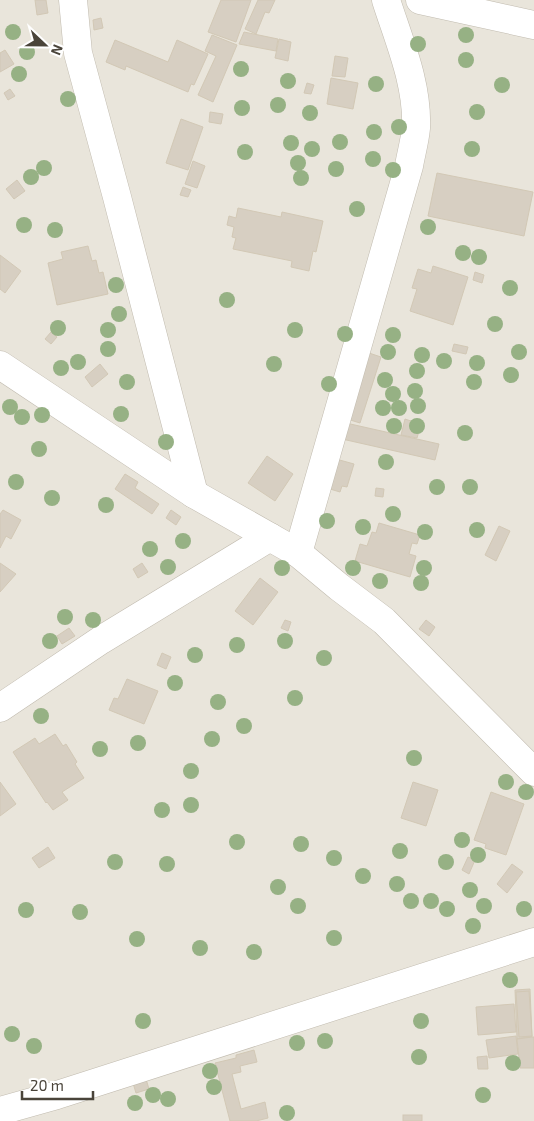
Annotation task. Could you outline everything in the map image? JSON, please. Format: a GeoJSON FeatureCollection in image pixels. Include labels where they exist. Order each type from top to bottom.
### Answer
{"type":"FeatureCollection","features":[{"type":"Feature","properties":{"kind":"street"},"geometry":{"type":"LineString","coordinates":[[74,0],[78,54],[194,494]]}},
{"type":"Feature","properties":{"kind":"street"},"geometry":{"type":"LineString","coordinates":[[298,553],[409,166],[416,128],[411,82],[386,0]]}},
{"type":"Feature","properties":{"kind":"street"},"geometry":{"type":"LineString","coordinates":[[420,0],[534,25]]}},
{"type":"Feature","properties":{"kind":"street"},"geometry":{"type":"LineString","coordinates":[[0,365],[194,494],[298,553],[384,621],[534,772]]}},
{"type":"Feature","properties":{"kind":"street"},"geometry":{"type":"LineString","coordinates":[[0,708],[101,640],[270,536]]}},
{"type":"Feature","properties":{"kind":"street"},"geometry":{"type":"LineString","coordinates":[[0,1111],[57,1095],[534,942]]}},
{"type":"Feature","properties":{"kind":"shaded area"},"geometry":{"type":"Polygon","coordinates":[[[0,0],[534,0],[534,1121],[0,1121],[0,0]]]}},
{"type":"Feature","properties":{"kind":"building"},"geometry":{"type":"Polygon","coordinates":[[[35,0],[46,0],[48,13],[37,15],[35,0]]]}},
{"type":"Feature","properties":{"kind":"building"},"geometry":{"type":"Polygon","coordinates":[[[221,0],[251,0],[236,42],[208,32],[221,0]]]}},
{"type":"Feature","properties":{"kind":"building"},"geometry":{"type":"Polygon","coordinates":[[[258,0],[275,0],[269,13],[265,12],[256,34],[245,29],[258,0]]]}},
{"type":"Feature","properties":{"kind":"building"},"geometry":{"type":"Polygon","coordinates":[[[101,18],[103,28],[94,30],[93,20],[101,18]]]}},
{"type":"Feature","properties":{"kind":"building"},"geometry":{"type":"Polygon","coordinates":[[[244,32],[278,39],[276,51],[239,44],[244,32]]]}},
{"type":"Feature","properties":{"kind":"building"},"geometry":{"type":"Polygon","coordinates":[[[212,35],[237,45],[213,102],[198,95],[216,56],[205,51],[212,35]]]}},
{"type":"Feature","properties":{"kind":"building"},"geometry":{"type":"Polygon","coordinates":[[[279,39],[291,42],[288,61],[275,58],[279,39]]]}},
{"type":"Feature","properties":{"kind":"building"},"geometry":{"type":"Polygon","coordinates":[[[115,40],[168,62],[177,40],[208,54],[194,85],[191,84],[188,92],[126,66],[125,70],[106,62],[115,40]]]}},
{"type":"Feature","properties":{"kind":"building"},"geometry":{"type":"Polygon","coordinates":[[[5,50],[14,64],[0,72],[0,53],[5,50]]]}},
{"type":"Feature","properties":{"kind":"building"},"geometry":{"type":"Polygon","coordinates":[[[335,56],[348,58],[345,77],[332,76],[335,56]]]}},
{"type":"Feature","properties":{"kind":"building"},"geometry":{"type":"Polygon","coordinates":[[[331,78],[358,83],[353,109],[327,104],[331,78]]]}},
{"type":"Feature","properties":{"kind":"building"},"geometry":{"type":"Polygon","coordinates":[[[307,83],[314,85],[311,94],[304,93],[307,83]]]}},
{"type":"Feature","properties":{"kind":"building"},"geometry":{"type":"Polygon","coordinates":[[[10,89],[15,96],[8,100],[4,93],[10,89]]]}},
{"type":"Feature","properties":{"kind":"building"},"geometry":{"type":"Polygon","coordinates":[[[210,112],[223,114],[221,124],[209,122],[210,112]]]}},
{"type":"Feature","properties":{"kind":"building"},"geometry":{"type":"Polygon","coordinates":[[[181,119],[203,127],[188,170],[166,163],[181,119]]]}},
{"type":"Feature","properties":{"kind":"building"},"geometry":{"type":"Polygon","coordinates":[[[193,161],[205,166],[197,188],[185,184],[193,161]]]}},
{"type":"Feature","properties":{"kind":"building"},"geometry":{"type":"Polygon","coordinates":[[[437,173],[533,192],[524,236],[428,216],[437,173]]]}},
{"type":"Feature","properties":{"kind":"building"},"geometry":{"type":"Polygon","coordinates":[[[17,180],[25,191],[14,199],[6,189],[17,180]]]}},
{"type":"Feature","properties":{"kind":"building"},"geometry":{"type":"Polygon","coordinates":[[[183,187],[191,190],[188,197],[180,195],[183,187]]]}},
{"type":"Feature","properties":{"kind":"building"},"geometry":{"type":"Polygon","coordinates":[[[238,208],[281,217],[282,212],[323,221],[316,252],[313,251],[309,271],[291,267],[292,261],[233,249],[236,238],[232,237],[234,227],[227,225],[229,216],[236,218],[238,208]]]}},
{"type":"Feature","properties":{"kind":"building"},"geometry":{"type":"Polygon","coordinates":[[[88,246],[92,261],[96,260],[99,273],[103,272],[108,294],[57,305],[48,263],[63,259],[61,252],[88,246]]]}},
{"type":"Feature","properties":{"kind":"building"},"geometry":{"type":"Polygon","coordinates":[[[0,255],[21,271],[5,293],[0,289],[0,255]]]}},
{"type":"Feature","properties":{"kind":"building"},"geometry":{"type":"Polygon","coordinates":[[[433,266],[468,277],[453,325],[410,311],[417,289],[412,288],[418,269],[431,273],[433,266]]]}},
{"type":"Feature","properties":{"kind":"building"},"geometry":{"type":"Polygon","coordinates":[[[475,272],[484,275],[482,283],[473,280],[475,272]]]}},
{"type":"Feature","properties":{"kind":"building"},"geometry":{"type":"Polygon","coordinates":[[[51,332],[57,337],[51,344],[45,339],[51,332]]]}},
{"type":"Feature","properties":{"kind":"building"},"geometry":{"type":"Polygon","coordinates":[[[454,344],[468,347],[466,354],[452,351],[454,344]]]}},
{"type":"Feature","properties":{"kind":"building"},"geometry":{"type":"Polygon","coordinates":[[[369,353],[381,357],[360,423],[347,419],[369,353]]]}},
{"type":"Feature","properties":{"kind":"building"},"geometry":{"type":"Polygon","coordinates":[[[100,364],[108,374],[92,387],[85,377],[100,364]]]}},
{"type":"Feature","properties":{"kind":"building"},"geometry":{"type":"Polygon","coordinates":[[[405,419],[414,422],[412,429],[419,431],[417,438],[401,435],[405,419]]]}},
{"type":"Feature","properties":{"kind":"building"},"geometry":{"type":"Polygon","coordinates":[[[346,423],[439,444],[435,460],[342,439],[346,423]]]}},
{"type":"Feature","properties":{"kind":"building"},"geometry":{"type":"Polygon","coordinates":[[[267,456],[293,474],[275,501],[248,483],[267,456]]]}},
{"type":"Feature","properties":{"kind":"building"},"geometry":{"type":"Polygon","coordinates":[[[336,459],[354,464],[347,487],[342,486],[340,492],[330,489],[336,459]]]}},
{"type":"Feature","properties":{"kind":"building"},"geometry":{"type":"Polygon","coordinates":[[[125,474],[138,482],[135,488],[159,504],[152,514],[115,489],[125,474]]]}},
{"type":"Feature","properties":{"kind":"building"},"geometry":{"type":"Polygon","coordinates":[[[376,488],[384,489],[383,497],[375,496],[376,488]]]}},
{"type":"Feature","properties":{"kind":"building"},"geometry":{"type":"Polygon","coordinates":[[[3,510],[21,520],[11,539],[6,536],[0,548],[0,514],[3,510]]]}},
{"type":"Feature","properties":{"kind":"building"},"geometry":{"type":"Polygon","coordinates":[[[171,510],[181,517],[176,525],[166,518],[171,510]]]}},
{"type":"Feature","properties":{"kind":"building"},"geometry":{"type":"Polygon","coordinates":[[[379,523],[420,535],[417,544],[412,543],[409,554],[416,556],[410,577],[355,561],[360,544],[367,546],[372,532],[376,533],[379,523]]]}},
{"type":"Feature","properties":{"kind":"building"},"geometry":{"type":"Polygon","coordinates":[[[499,526],[510,531],[496,561],[485,555],[499,526]]]}},
{"type":"Feature","properties":{"kind":"building"},"geometry":{"type":"Polygon","coordinates":[[[0,563],[16,574],[0,592],[0,563]]]}},
{"type":"Feature","properties":{"kind":"building"},"geometry":{"type":"Polygon","coordinates":[[[142,563],[148,572],[138,578],[133,569],[142,563]]]}},
{"type":"Feature","properties":{"kind":"building"},"geometry":{"type":"Polygon","coordinates":[[[260,578],[278,592],[253,625],[235,611],[260,578]]]}},
{"type":"Feature","properties":{"kind":"building"},"geometry":{"type":"Polygon","coordinates":[[[285,620],[291,622],[288,631],[281,628],[285,620]]]}},
{"type":"Feature","properties":{"kind":"building"},"geometry":{"type":"Polygon","coordinates":[[[426,620],[435,627],[429,636],[419,629],[426,620]]]}},
{"type":"Feature","properties":{"kind":"building"},"geometry":{"type":"Polygon","coordinates":[[[69,628],[75,636],[62,644],[57,636],[69,628]]]}},
{"type":"Feature","properties":{"kind":"building"},"geometry":{"type":"Polygon","coordinates":[[[162,653],[171,657],[166,669],[157,665],[162,653]]]}},
{"type":"Feature","properties":{"kind":"building"},"geometry":{"type":"Polygon","coordinates":[[[127,679],[158,691],[144,724],[109,710],[114,698],[118,699],[127,679]]]}},
{"type":"Feature","properties":{"kind":"building"},"geometry":{"type":"Polygon","coordinates":[[[55,734],[63,746],[66,744],[84,778],[62,792],[68,800],[53,810],[46,803],[13,752],[35,738],[39,744],[55,734]]]}},
{"type":"Feature","properties":{"kind":"building"},"geometry":{"type":"Polygon","coordinates":[[[0,782],[16,804],[0,816],[0,782]]]}},
{"type":"Feature","properties":{"kind":"building"},"geometry":{"type":"Polygon","coordinates":[[[413,782],[438,790],[426,826],[401,818],[413,782]]]}},
{"type":"Feature","properties":{"kind":"building"},"geometry":{"type":"Polygon","coordinates":[[[491,792],[524,804],[506,855],[485,848],[486,844],[474,840],[491,792]]]}},
{"type":"Feature","properties":{"kind":"building"},"geometry":{"type":"Polygon","coordinates":[[[48,847],[55,858],[39,868],[32,858],[48,847]]]}},
{"type":"Feature","properties":{"kind":"building"},"geometry":{"type":"Polygon","coordinates":[[[468,857],[475,860],[469,874],[462,870],[468,857]]]}},
{"type":"Feature","properties":{"kind":"building"},"geometry":{"type":"Polygon","coordinates":[[[512,864],[523,872],[507,893],[497,884],[512,864]]]}},
{"type":"Feature","properties":{"kind":"building"},"geometry":{"type":"Polygon","coordinates":[[[530,989],[532,1037],[517,1039],[515,990],[530,989]]]}},
{"type":"Feature","properties":{"kind":"building"},"geometry":{"type":"Polygon","coordinates":[[[529,991],[532,1036],[519,1037],[516,992],[529,991]]]}},
{"type":"Feature","properties":{"kind":"building"},"geometry":{"type":"Polygon","coordinates":[[[514,1004],[516,1032],[478,1035],[476,1007],[514,1004]]]}},
{"type":"Feature","properties":{"kind":"building"},"geometry":{"type":"Polygon","coordinates":[[[516,1036],[518,1054],[489,1058],[486,1040],[516,1036]]]}},
{"type":"Feature","properties":{"kind":"building"},"geometry":{"type":"Polygon","coordinates":[[[534,1037],[534,1068],[520,1068],[517,1039],[534,1037]]]}},
{"type":"Feature","properties":{"kind":"building"},"geometry":{"type":"Polygon","coordinates":[[[254,1050],[257,1062],[240,1066],[241,1072],[232,1074],[241,1109],[265,1102],[268,1118],[256,1121],[230,1121],[215,1063],[236,1058],[236,1055],[254,1050]]]}},
{"type":"Feature","properties":{"kind":"building"},"geometry":{"type":"Polygon","coordinates":[[[487,1056],[488,1069],[478,1069],[477,1057],[487,1056]]]}},
{"type":"Feature","properties":{"kind":"building"},"geometry":{"type":"Polygon","coordinates":[[[146,1079],[149,1089],[136,1093],[133,1083],[146,1079]]]}},
{"type":"Feature","properties":{"kind":"building"},"geometry":{"type":"Polygon","coordinates":[[[403,1115],[422,1115],[422,1121],[403,1121],[403,1115]]]}}]}
